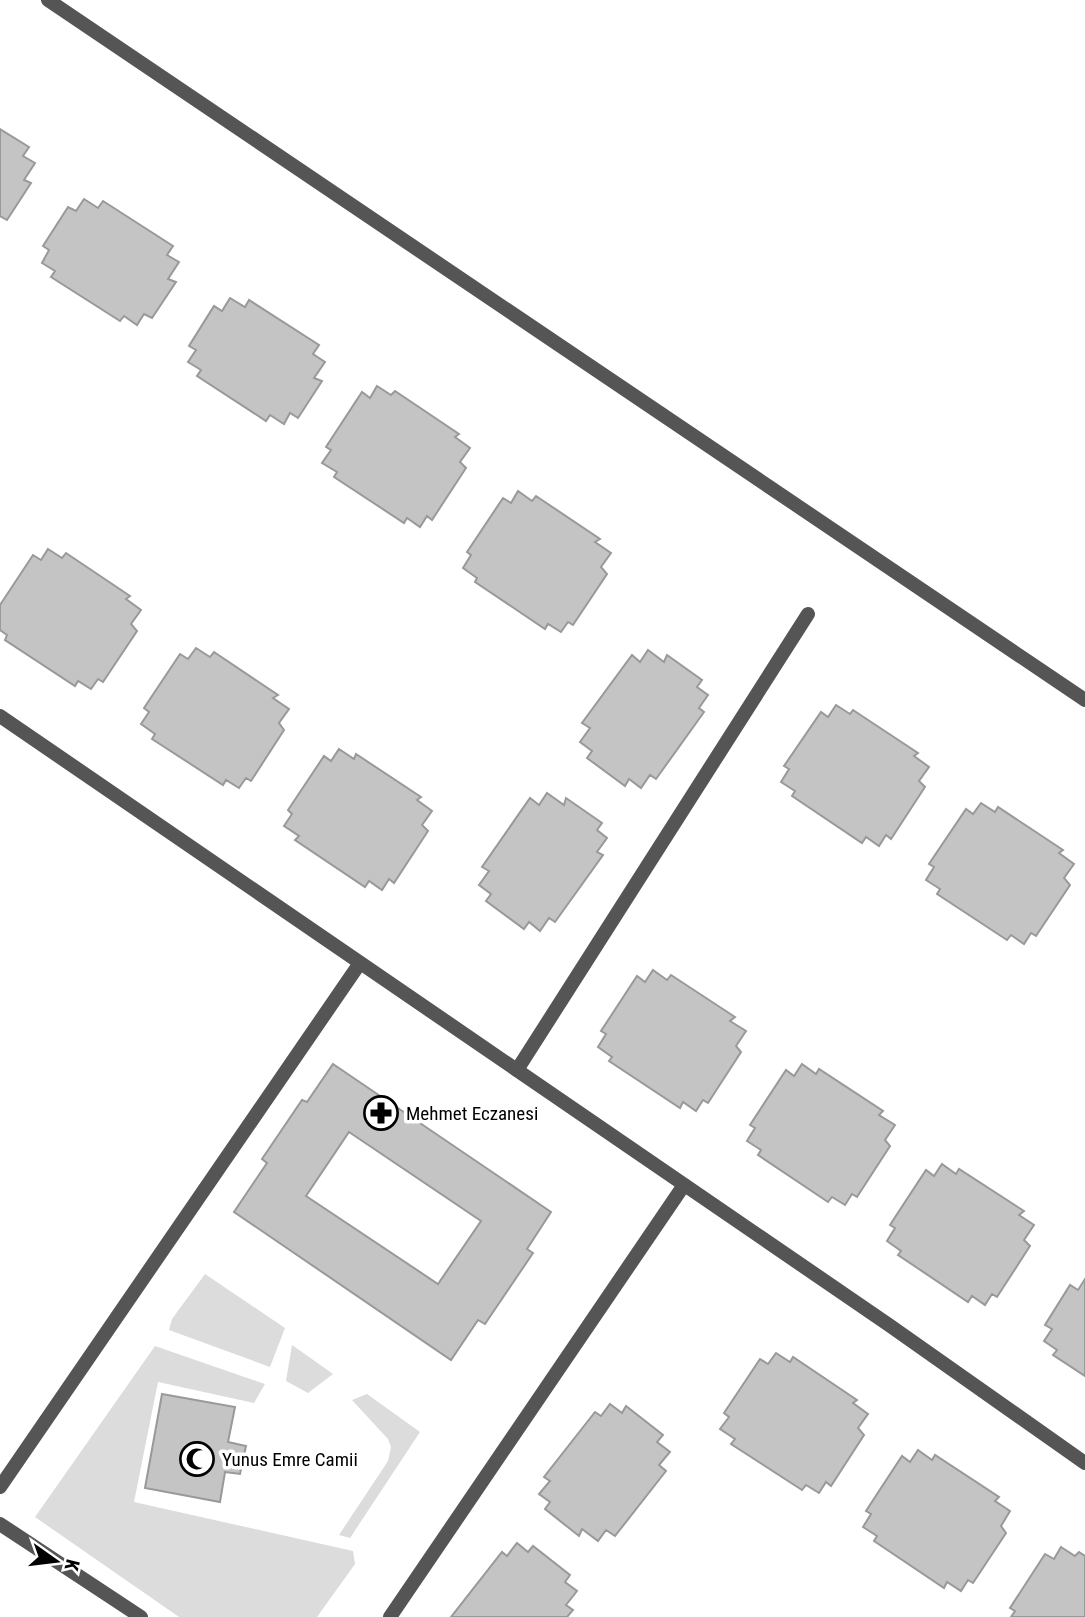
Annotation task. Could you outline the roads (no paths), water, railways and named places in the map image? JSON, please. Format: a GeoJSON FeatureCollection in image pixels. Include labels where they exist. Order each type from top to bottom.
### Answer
{"type":"FeatureCollection","features":[{"type":"Feature","properties":{"kind":"street"},"geometry":{"type":"LineString","coordinates":[[48,0],[1085,700]]}},
{"type":"Feature","properties":{"kind":"street"},"geometry":{"type":"LineString","coordinates":[[517,1070],[808,614]]}},
{"type":"Feature","properties":{"kind":"street"},"geometry":{"type":"LineString","coordinates":[[0,716],[1085,1463]]}},
{"type":"Feature","properties":{"kind":"street"},"geometry":{"type":"LineString","coordinates":[[0,1487],[360,963]]}},
{"type":"Feature","properties":{"kind":"street"},"geometry":{"type":"LineString","coordinates":[[390,1617],[684,1185]]}},
{"type":"Feature","properties":{"kind":"street"},"geometry":{"type":"LineString","coordinates":[[0,1524],[141,1617]]}},
{"type":"Feature","properties":{"kind":"place","name":"Mehmet Eczanesi"},"geometry":{"type":"Point","coordinates":[381,1113]}},
{"type":"Feature","properties":{"kind":"place","name":"Yunus Emre Camii"},"geometry":{"type":"Point","coordinates":[197,1459]}}]}
